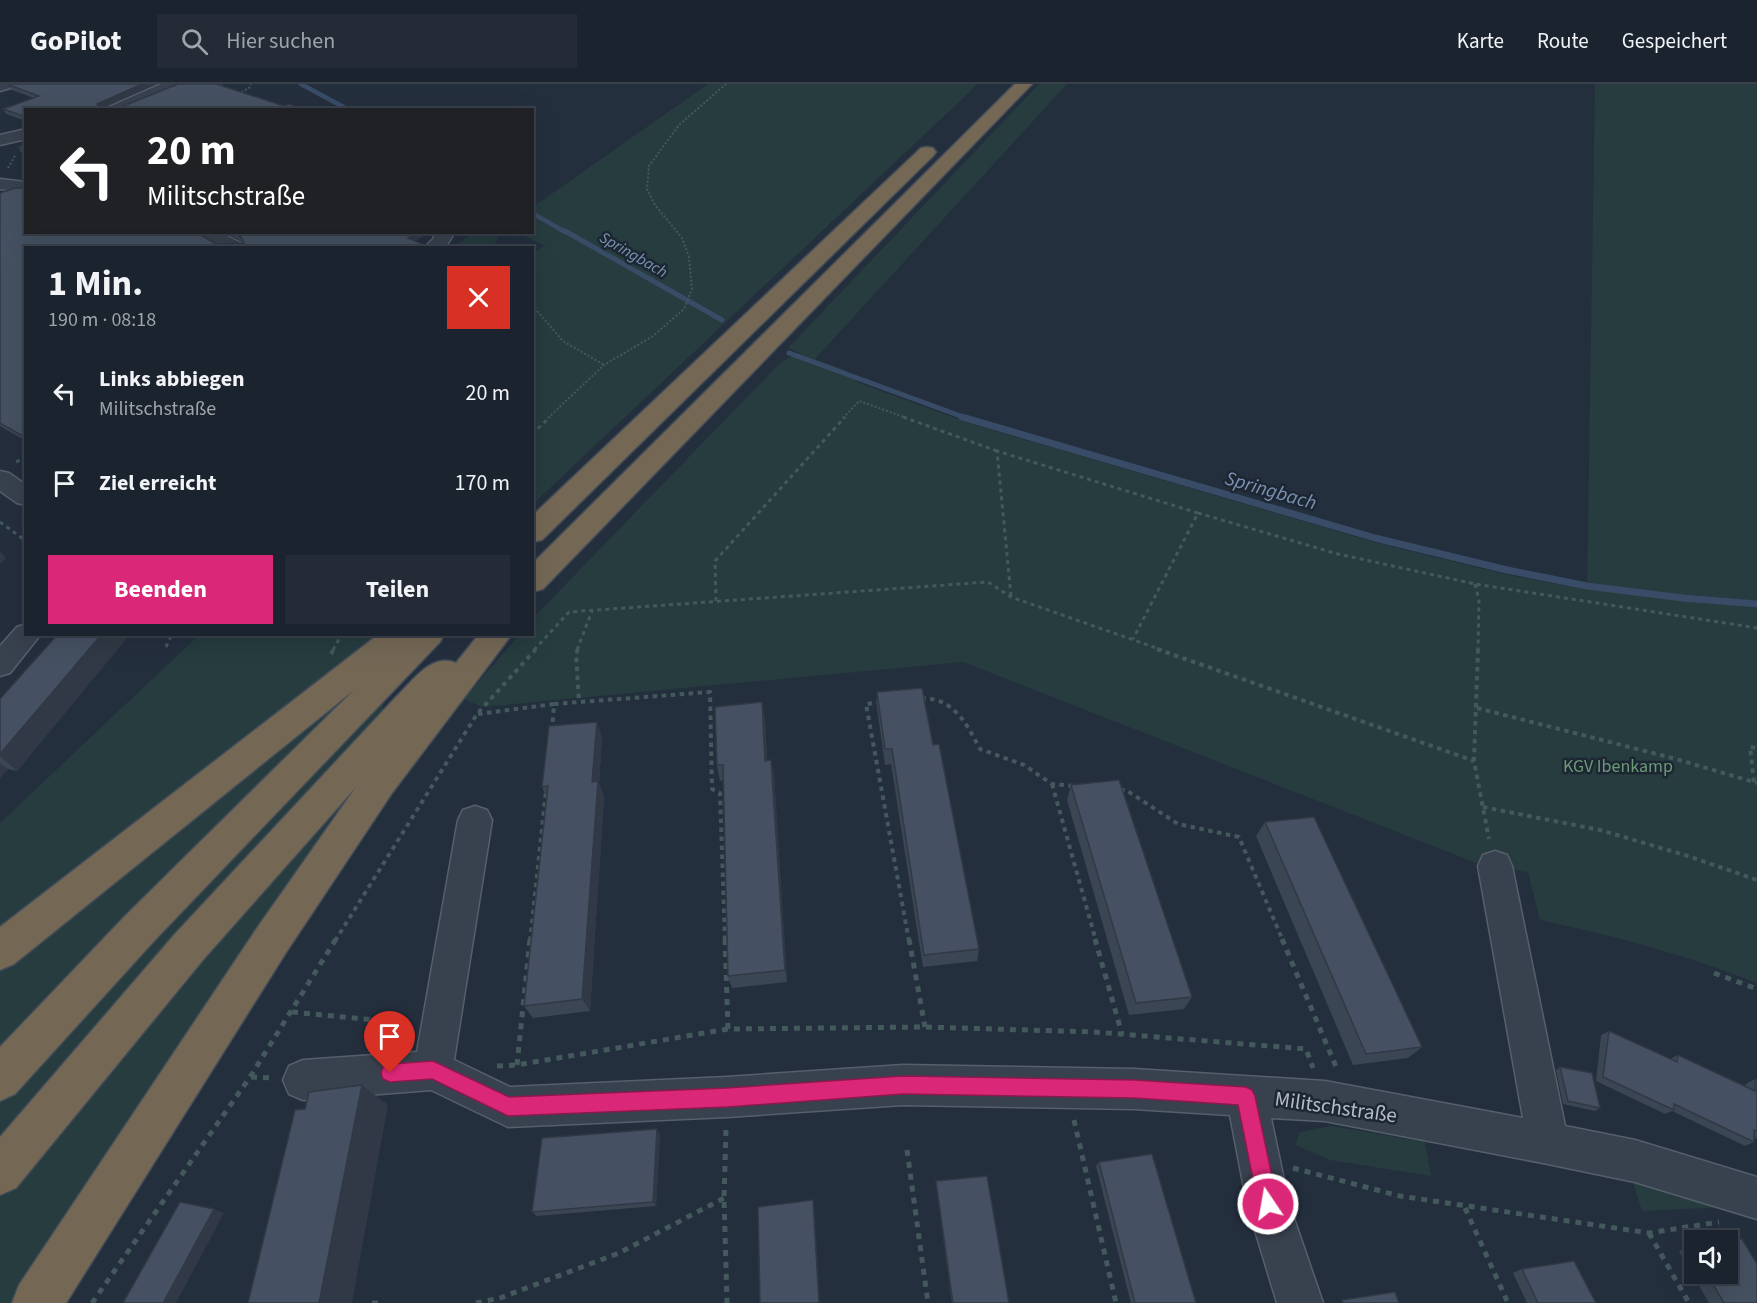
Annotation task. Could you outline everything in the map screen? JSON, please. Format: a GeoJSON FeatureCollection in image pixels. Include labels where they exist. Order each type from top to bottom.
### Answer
{"type":"FeatureCollection","features":[{"type":"Feature","properties":{"kind":"highway"},"geometry":{"type":"LineString","coordinates":[[534,580],[1024,84]]}},
{"type":"Feature","properties":{"kind":"highway"},"geometry":{"type":"LineString","coordinates":[[534,530],[939,140]]}},
{"type":"Feature","properties":{"kind":"highway"},"geometry":{"type":"LineString","coordinates":[[0,951],[398,636]]}},
{"type":"Feature","properties":{"kind":"highway"},"geometry":{"type":"LineString","coordinates":[[0,1079],[164,904],[427,636]]}},
{"type":"Feature","properties":{"kind":"highway"},"geometry":{"type":"LineString","coordinates":[[0,1172],[188,948],[407,707],[478,636]]}},
{"type":"Feature","properties":{"kind":"highway"},"geometry":{"type":"LineString","coordinates":[[37,1303],[271,941],[379,783],[495,636]]}},
{"type":"Feature","properties":{"kind":"street"},"geometry":{"type":"LineString","coordinates":[[0,87],[9,84]]}},
{"type":"Feature","properties":{"kind":"street"},"geometry":{"type":"LineString","coordinates":[[114,108],[174,84]]}},
{"type":"Feature","properties":{"kind":"street"},"geometry":{"type":"LineString","coordinates":[[0,158],[0,141],[24,135]]}},
{"type":"Feature","properties":{"kind":"street"},"geometry":{"type":"LineString","coordinates":[[1,179],[24,186]]}},
{"type":"Feature","properties":{"kind":"street"},"geometry":{"type":"LineString","coordinates":[[207,234],[232,246]]}},
{"type":"Feature","properties":{"kind":"street"},"geometry":{"type":"LineString","coordinates":[[436,246],[442,241],[443,234]]}},
{"type":"Feature","properties":{"kind":"street"},"geometry":{"type":"LineString","coordinates":[[0,479],[24,495]]}},
{"type":"Feature","properties":{"kind":"street"},"geometry":{"type":"LineString","coordinates":[[0,665],[25,636]]}},
{"type":"Feature","properties":{"kind":"street"},"geometry":{"type":"LineString","coordinates":[[303,1080],[433,1070],[475,820]]}},
{"type":"Feature","properties":{"kind":"street"},"geometry":{"type":"LineString","coordinates":[[1494,866],[1548,1143]]}},
{"type":"Feature","properties":{"kind":"street","name":"Militschstraße"},"geometry":{"type":"LineString","coordinates":[[433,1070],[508,1107],[727,1097],[903,1085],[1134,1089],[1339,1104],[1635,1161],[1757,1198]]}},
{"type":"Feature","properties":{"kind":"street"},"geometry":{"type":"LineString","coordinates":[[1246,1096],[1268,1204],[1300,1303]]}},
{"type":"Feature","properties":{"kind":"path"},"geometry":{"type":"LineString","coordinates":[[233,97],[249,88],[251,84]]}},
{"type":"Feature","properties":{"kind":"path"},"geometry":{"type":"LineString","coordinates":[[534,432],[604,365],[652,336],[684,309],[692,289],[689,257],[682,238],[655,205],[647,189],[649,166],[679,125],[726,84]]}},
{"type":"Feature","properties":{"kind":"path"},"geometry":{"type":"LineString","coordinates":[[1,179],[15,158],[16,151]]}},
{"type":"Feature","properties":{"kind":"path"},"geometry":{"type":"LineString","coordinates":[[534,308],[560,340],[579,354],[604,365]]}},
{"type":"Feature","properties":{"kind":"path"},"geometry":{"type":"LineString","coordinates":[[716,601],[715,561],[859,401],[998,451],[1338,554],[1475,584],[1757,628]]}},
{"type":"Feature","properties":{"kind":"path"},"geometry":{"type":"LineString","coordinates":[[998,451],[1011,597]]}},
{"type":"Feature","properties":{"kind":"path"},"geometry":{"type":"LineString","coordinates":[[1132,639],[1198,513]]}},
{"type":"Feature","properties":{"kind":"path"},"geometry":{"type":"LineString","coordinates":[[0,522],[24,540]]}},
{"type":"Feature","properties":{"kind":"path"},"geometry":{"type":"LineString","coordinates":[[92,1303],[250,1077],[477,714],[569,612],[988,582],[1011,597],[1474,761]]}},
{"type":"Feature","properties":{"kind":"path"},"geometry":{"type":"LineString","coordinates":[[1475,584],[1479,600],[1474,761],[1494,866]]}},
{"type":"Feature","properties":{"kind":"path"},"geometry":{"type":"LineString","coordinates":[[579,702],[576,654],[592,611]]}},
{"type":"Feature","properties":{"kind":"path"},"geometry":{"type":"LineString","coordinates":[[166,647],[171,636]]}},
{"type":"Feature","properties":{"kind":"path"},"geometry":{"type":"LineString","coordinates":[[477,714],[554,704],[710,692],[712,789],[720,793],[728,1029]]}},
{"type":"Feature","properties":{"kind":"path"},"geometry":{"type":"LineString","coordinates":[[912,699],[935,696],[960,713],[980,749],[1024,765],[1052,784],[1083,786]]}},
{"type":"Feature","properties":{"kind":"path"},"geometry":{"type":"LineString","coordinates":[[889,701],[866,704],[925,1027]]}},
{"type":"Feature","properties":{"kind":"path"},"geometry":{"type":"LineString","coordinates":[[551,739],[554,704]]}},
{"type":"Feature","properties":{"kind":"path"},"geometry":{"type":"LineString","coordinates":[[1477,708],[1593,736],[1755,783],[1750,747],[1757,748]]}},
{"type":"Feature","properties":{"kind":"path"},"geometry":{"type":"LineString","coordinates":[[1052,784],[1122,1034]]}},
{"type":"Feature","properties":{"kind":"path"},"geometry":{"type":"LineString","coordinates":[[518,1065],[546,785]]}},
{"type":"Feature","properties":{"kind":"path"},"geometry":{"type":"LineString","coordinates":[[1115,789],[1126,790],[1178,824],[1239,837],[1339,1104]]}},
{"type":"Feature","properties":{"kind":"path"},"geometry":{"type":"LineString","coordinates":[[1483,807],[1600,830],[1688,856],[1757,880]]}},
{"type":"Feature","properties":{"kind":"path"},"geometry":{"type":"LineString","coordinates":[[1714,973],[1757,989]]}},
{"type":"Feature","properties":{"kind":"path"},"geometry":{"type":"LineString","coordinates":[[292,1012],[395,1022],[433,1070]]}},
{"type":"Feature","properties":{"kind":"path"},"geometry":{"type":"LineString","coordinates":[[486,1066],[518,1065],[728,1029],[925,1027],[1122,1034],[1306,1049],[1339,1104]]}},
{"type":"Feature","properties":{"kind":"path"},"geometry":{"type":"LineString","coordinates":[[1067,1088],[1116,1303]]}},
{"type":"Feature","properties":{"kind":"path"},"geometry":{"type":"LineString","coordinates":[[908,1150],[928,1303]]}},
{"type":"Feature","properties":{"kind":"path"},"geometry":{"type":"LineString","coordinates":[[725,1152],[727,1303]]}},
{"type":"Feature","properties":{"kind":"path"},"geometry":{"type":"LineString","coordinates":[[1258,1157],[1337,1181],[1464,1208],[1649,1233],[1723,1222]]}},
{"type":"Feature","properties":{"kind":"path"},"geometry":{"type":"LineString","coordinates":[[476,1303],[500,1298],[619,1253],[724,1198]]}},
{"type":"Feature","properties":{"kind":"path"},"geometry":{"type":"LineString","coordinates":[[1464,1208],[1508,1303]]}},
{"type":"Feature","properties":{"kind":"path"},"geometry":{"type":"LineString","coordinates":[[1649,1233],[1689,1303]]}},
{"type":"Feature","properties":{"kind":"path"},"geometry":{"type":"LineString","coordinates":[[372,1303],[383,1303]]}},
{"type":"Feature","properties":{"kind":"green space"},"geometry":{"type":"Polygon","coordinates":[[[708,84],[978,84],[534,503],[534,253],[544,246],[521,234],[534,234],[534,206],[708,84]]]}},
{"type":"Feature","properties":{"kind":"green space","name":"KGV Ibenkamp"},"geometry":{"type":"Polygon","coordinates":[[[1039,84],[1067,84],[815,359],[844,370],[859,383],[972,424],[1377,543],[1508,575],[1591,590],[1757,608],[1757,983],[1650,947],[1540,920],[1528,872],[1479,864],[963,662],[482,707],[464,699],[518,636],[534,636],[534,618],[537,614],[780,363],[797,353],[802,354],[788,348],[1039,84]]]}},
{"type":"Feature","properties":{"kind":"green space"},"geometry":{"type":"Polygon","coordinates":[[[1595,84],[1757,84],[1757,601],[1587,586],[1595,84]]]}},
{"type":"Feature","properties":{"kind":"green space"},"geometry":{"type":"Polygon","coordinates":[[[472,234],[521,234],[499,235],[494,246],[454,246],[472,234]]]}},
{"type":"Feature","properties":{"kind":"green space"},"geometry":{"type":"Polygon","coordinates":[[[198,636],[381,636],[0,931],[0,823],[198,636]]]}},
{"type":"Feature","properties":{"kind":"green space"},"geometry":{"type":"Polygon","coordinates":[[[391,654],[372,773],[18,1303],[0,1303],[0,970],[391,654]]]}},
{"type":"Feature","properties":{"kind":"green space"},"geometry":{"type":"Polygon","coordinates":[[[1331,1126],[1425,1142],[1431,1176],[1330,1160],[1295,1145],[1300,1132],[1331,1126]]]}},
{"type":"Feature","properties":{"kind":"green space"},"geometry":{"type":"Polygon","coordinates":[[[1631,1176],[1749,1206],[1642,1211],[1631,1176]]]}},
{"type":"Feature","properties":{"kind":"building"},"geometry":{"type":"Polygon","coordinates":[[[142,84],[97,104],[99,107],[121,107],[178,84],[216,84],[284,106],[289,104],[299,108],[24,108],[24,116],[3,109],[39,96],[9,85],[142,84]]]}},
{"type":"Feature","properties":{"kind":"building"},"geometry":{"type":"Polygon","coordinates":[[[15,188],[24,188],[24,234],[199,234],[216,244],[244,243],[236,234],[415,234],[408,238],[427,246],[24,246],[24,437],[0,423],[0,193],[15,188]]]}},
{"type":"Feature","properties":{"kind":"building"},"geometry":{"type":"Polygon","coordinates":[[[56,636],[100,636],[0,754],[0,699],[56,636]]]}},
{"type":"Feature","properties":{"kind":"building"},"geometry":{"type":"Polygon","coordinates":[[[922,688],[933,745],[939,744],[979,949],[924,955],[892,749],[885,749],[877,692],[922,688]]]}},
{"type":"Feature","properties":{"kind":"building"},"geometry":{"type":"Polygon","coordinates":[[[762,702],[765,761],[771,760],[785,970],[728,976],[723,765],[717,765],[715,707],[762,702]]]}},
{"type":"Feature","properties":{"kind":"building"},"geometry":{"type":"Polygon","coordinates":[[[597,722],[592,782],[598,781],[582,999],[524,1006],[548,786],[542,787],[549,726],[597,722]]]}},
{"type":"Feature","properties":{"kind":"building"},"geometry":{"type":"Polygon","coordinates":[[[1119,780],[1192,997],[1136,1003],[1071,785],[1119,780]]]}},
{"type":"Feature","properties":{"kind":"building"},"geometry":{"type":"Polygon","coordinates":[[[1314,817],[1422,1047],[1366,1054],[1265,822],[1314,817]]]}},
{"type":"Feature","properties":{"kind":"building"},"geometry":{"type":"Polygon","coordinates":[[[1609,1031],[1677,1062],[1678,1055],[1755,1091],[1755,1079],[1757,1080],[1757,1131],[1754,1130],[1754,1142],[1674,1104],[1674,1110],[1603,1077],[1609,1031]]]}},
{"type":"Feature","properties":{"kind":"building"},"geometry":{"type":"Polygon","coordinates":[[[1560,1067],[1592,1073],[1600,1108],[1568,1101],[1560,1067]]]}},
{"type":"Feature","properties":{"kind":"building"},"geometry":{"type":"Polygon","coordinates":[[[362,1085],[319,1303],[248,1303],[295,1110],[305,1109],[309,1092],[362,1085]]]}},
{"type":"Feature","properties":{"kind":"building"},"geometry":{"type":"Polygon","coordinates":[[[657,1129],[653,1202],[532,1212],[542,1138],[657,1129]]]}},
{"type":"Feature","properties":{"kind":"building"},"geometry":{"type":"Polygon","coordinates":[[[1152,1154],[1196,1303],[1135,1303],[1099,1162],[1152,1154]]]}},
{"type":"Feature","properties":{"kind":"building"},"geometry":{"type":"Polygon","coordinates":[[[987,1176],[1009,1303],[953,1303],[936,1181],[987,1176]]]}},
{"type":"Feature","properties":{"kind":"building"},"geometry":{"type":"Polygon","coordinates":[[[813,1200],[819,1303],[760,1303],[758,1207],[813,1200]]]}},
{"type":"Feature","properties":{"kind":"building"},"geometry":{"type":"Polygon","coordinates":[[[180,1202],[214,1209],[163,1303],[123,1303],[180,1202]]]}},
{"type":"Feature","properties":{"kind":"building"},"geometry":{"type":"Polygon","coordinates":[[[1742,1239],[1757,1264],[1757,1303],[1724,1303],[1713,1284],[1738,1284],[1738,1240],[1742,1239]]]}},
{"type":"Feature","properties":{"kind":"building"},"geometry":{"type":"Polygon","coordinates":[[[1574,1261],[1596,1303],[1538,1303],[1522,1269],[1574,1261]]]}},
{"type":"Feature","properties":{"kind":"building"},"geometry":{"type":"Polygon","coordinates":[[[1395,1292],[1399,1303],[1343,1303],[1342,1300],[1395,1292]]]}},
{"type":"Feature","properties":{"kind":"waterway","name":"Springbach"},"geometry":{"type":"LineString","coordinates":[[301,84],[345,108]]}},
{"type":"Feature","properties":{"kind":"waterway","name":"Springbach"},"geometry":{"type":"LineString","coordinates":[[534,214],[567,233]]}},
{"type":"Feature","properties":{"kind":"waterway","name":"Springbach"},"geometry":{"type":"LineString","coordinates":[[565,231],[722,320]]}},
{"type":"Feature","properties":{"kind":"waterway","name":"Springbach"},"geometry":{"type":"LineString","coordinates":[[789,353],[966,418]]}},
{"type":"Feature","properties":{"kind":"waterway","name":"Springbach"},"geometry":{"type":"LineString","coordinates":[[962,417],[1375,538],[1507,570],[1587,586],[1683,598],[1757,604]]}},
{"type":"Feature","properties":{"kind":"route"},"geometry":{"type":"LineString","coordinates":[[390,1073],[433,1070],[508,1107],[727,1097],[903,1085],[1134,1089],[1246,1096],[1268,1204]]}}]}
